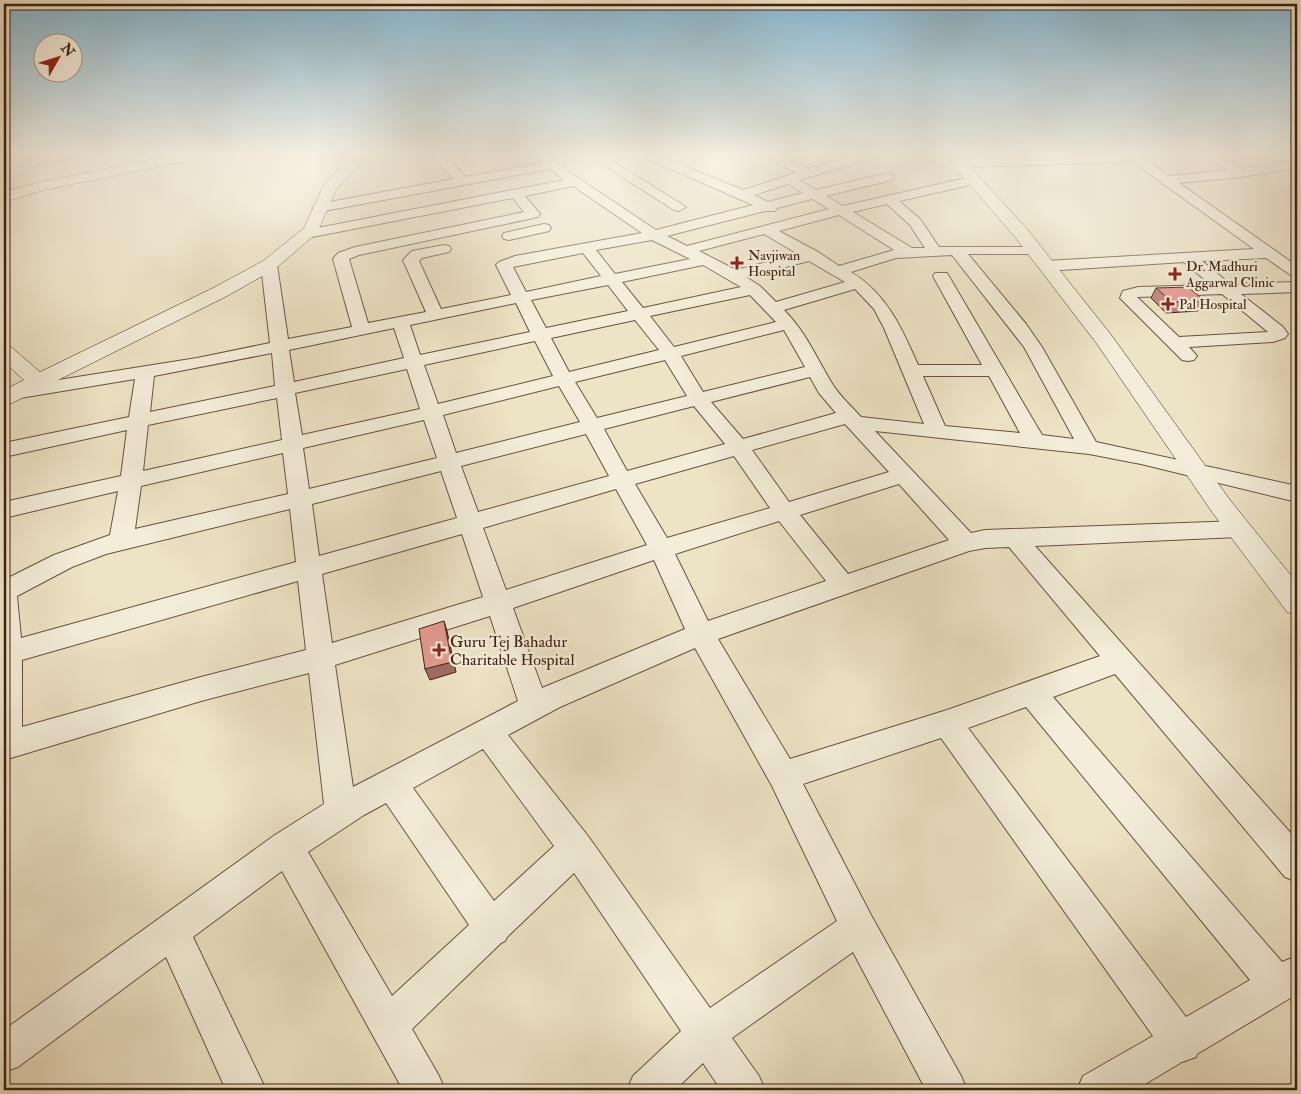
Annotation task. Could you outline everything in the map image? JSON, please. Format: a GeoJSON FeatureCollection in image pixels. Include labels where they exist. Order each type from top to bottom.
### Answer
{"type":"FeatureCollection","features":[{"type":"Feature","properties":{"kind":"street"},"geometry":{"type":"LineString","coordinates":[[9,395],[220,292],[269,265],[307,234],[314,224],[320,205]]}},
{"type":"Feature","properties":{"kind":"street"},"geometry":{"type":"LineString","coordinates":[[319,208],[335,205]]}},
{"type":"Feature","properties":{"kind":"street"},"geometry":{"type":"LineString","coordinates":[[307,234],[460,205]]}},
{"type":"Feature","properties":{"kind":"street"},"geometry":{"type":"LineString","coordinates":[[360,329],[342,259],[347,254],[533,214],[525,205]]}},
{"type":"Feature","properties":{"kind":"street"},"geometry":{"type":"LineString","coordinates":[[610,205],[654,235],[734,275],[754,289],[788,324],[804,348],[826,389],[852,420],[966,542]]}},
{"type":"Feature","properties":{"kind":"street"},"geometry":{"type":"LineString","coordinates":[[770,205],[654,235],[504,265],[564,378],[661,549],[701,634],[783,776],[859,927],[947,1090]]}},
{"type":"Feature","properties":{"kind":"street"},"geometry":{"type":"LineString","coordinates":[[830,205],[909,253]]}},
{"type":"Feature","properties":{"kind":"street"},"geometry":{"type":"LineString","coordinates":[[687,250],[866,205]]}},
{"type":"Feature","properties":{"kind":"street"},"geometry":{"type":"LineString","coordinates":[[895,205],[915,222],[935,251]]}},
{"type":"Feature","properties":{"kind":"street"},"geometry":{"type":"LineString","coordinates":[[996,205],[1104,340],[1239,529],[1295,599]]}},
{"type":"Feature","properties":{"kind":"street"},"geometry":{"type":"LineString","coordinates":[[1202,205],[1297,273]]}},
{"type":"Feature","properties":{"kind":"street"},"geometry":{"type":"LineString","coordinates":[[455,206],[480,242]]}},
{"type":"Feature","properties":{"kind":"street"},"geometry":{"type":"LineString","coordinates":[[766,206],[796,222]]}},
{"type":"Feature","properties":{"kind":"street"},"geometry":{"type":"LineString","coordinates":[[348,226],[357,251]]}},
{"type":"Feature","properties":{"kind":"street"},"geometry":{"type":"LineString","coordinates":[[498,238],[544,228]]}},
{"type":"Feature","properties":{"kind":"street"},"geometry":{"type":"LineString","coordinates":[[767,230],[813,255],[858,283],[881,307],[893,328],[938,432]]}},
{"type":"Feature","properties":{"kind":"street"},"geometry":{"type":"LineString","coordinates":[[435,314],[412,257],[418,254],[461,246]]}},
{"type":"Feature","properties":{"kind":"street"},"geometry":{"type":"LineString","coordinates":[[587,248],[670,353],[698,399],[739,448],[784,511],[842,584]]}},
{"type":"Feature","properties":{"kind":"street"},"geometry":{"type":"LineString","coordinates":[[838,271],[884,256],[956,250],[1040,258],[1188,258],[1268,253]]}},
{"type":"Feature","properties":{"kind":"street"},"geometry":{"type":"LineString","coordinates":[[956,250],[1020,328],[1033,347],[1089,447]]}},
{"type":"Feature","properties":{"kind":"street"},"geometry":{"type":"LineString","coordinates":[[734,275],[813,255]]}},
{"type":"Feature","properties":{"kind":"street"},"geometry":{"type":"LineString","coordinates":[[1175,343],[1278,335],[1277,331],[1188,258]]}},
{"type":"Feature","properties":{"kind":"street"},"geometry":{"type":"LineString","coordinates":[[9,395],[145,372],[706,260]]}},
{"type":"Feature","properties":{"kind":"street"},"geometry":{"type":"LineString","coordinates":[[269,265],[287,390],[341,813]]}},
{"type":"Feature","properties":{"kind":"street"},"geometry":{"type":"LineString","coordinates":[[941,276],[1035,442]]}},
{"type":"Feature","properties":{"kind":"street"},"geometry":{"type":"LineString","coordinates":[[774,308],[858,283]]}},
{"type":"Feature","properties":{"kind":"street"},"geometry":{"type":"LineString","coordinates":[[1188,356],[1128,298],[1128,295],[1138,292],[1297,287]]}},
{"type":"Feature","properties":{"kind":"street"},"geometry":{"type":"LineString","coordinates":[[4,450],[754,289]]}},
{"type":"Feature","properties":{"kind":"street"},"geometry":{"type":"LineString","coordinates":[[400,322],[534,706]]}},
{"type":"Feature","properties":{"kind":"street"},"geometry":{"type":"LineString","coordinates":[[4,510],[432,412],[788,324]]}},
{"type":"Feature","properties":{"kind":"street"},"geometry":{"type":"LineString","coordinates":[[4,351],[38,381]]}},
{"type":"Feature","properties":{"kind":"street"},"geometry":{"type":"LineString","coordinates":[[815,370],[301,499],[121,541],[71,557],[4,591],[9,653],[5,745],[201,689],[321,658],[498,603],[661,549],[904,475]]}},
{"type":"Feature","properties":{"kind":"street"},"geometry":{"type":"LineString","coordinates":[[911,370],[996,371]]}},
{"type":"Feature","properties":{"kind":"street"},"geometry":{"type":"LineString","coordinates":[[121,541],[145,372]]}},
{"type":"Feature","properties":{"kind":"street"},"geometry":{"type":"LineString","coordinates":[[9,653],[621,479],[852,420],[938,432],[1089,447],[1297,494]]}},
{"type":"Feature","properties":{"kind":"street"},"geometry":{"type":"LineString","coordinates":[[4,1053],[287,847],[391,784],[550,698],[701,634],[966,542],[985,539],[1239,529]]}},
{"type":"Feature","properties":{"kind":"street"},"geometry":{"type":"LineString","coordinates":[[1015,538],[1297,865]]}},
{"type":"Feature","properties":{"kind":"street"},"geometry":{"type":"LineString","coordinates":[[783,776],[947,723],[1120,660]]}},
{"type":"Feature","properties":{"kind":"street"},"geometry":{"type":"LineString","coordinates":[[1031,692],[1288,980],[1182,1043],[1097,1090]]}},
{"type":"Feature","properties":{"kind":"street"},"geometry":{"type":"LineString","coordinates":[[947,723],[1182,1043]]}},
{"type":"Feature","properties":{"kind":"street"},"geometry":{"type":"LineString","coordinates":[[488,732],[576,848],[745,1090]]}},
{"type":"Feature","properties":{"kind":"street"},"geometry":{"type":"LineString","coordinates":[[391,784],[492,929]]}},
{"type":"Feature","properties":{"kind":"street"},"geometry":{"type":"LineString","coordinates":[[287,847],[425,1090]]}},
{"type":"Feature","properties":{"kind":"street"},"geometry":{"type":"LineString","coordinates":[[389,1025],[576,848]]}},
{"type":"Feature","properties":{"kind":"street"},"geometry":{"type":"LineString","coordinates":[[647,1090],[705,1034],[859,927]]}},
{"type":"Feature","properties":{"kind":"street"},"geometry":{"type":"LineString","coordinates":[[172,932],[246,1090]]}},
{"type":"Feature","properties":{"kind":"building"},"geometry":{"type":"Polygon","coordinates":[[[1188,287],[1205,301],[1172,302],[1156,288],[1188,287]]]}},
{"type":"Feature","properties":{"kind":"building"},"geometry":{"type":"Polygon","coordinates":[[[444,621],[452,662],[425,669],[419,629],[444,621]]]}},
{"type":"Feature","properties":{"kind":"place","name":"Navjiwan Hospital"},"geometry":{"type":"Point","coordinates":[737,263]}},
{"type":"Feature","properties":{"kind":"place","name":"Dr. Madhuri Aggarwal Clinic"},"geometry":{"type":"Point","coordinates":[1175,274]}},
{"type":"Feature","properties":{"kind":"place","name":"Pal Hospital"},"geometry":{"type":"Point","coordinates":[1168,304]}},
{"type":"Feature","properties":{"kind":"place","name":"Guru Tej Bahadur Charitable Hospital"},"geometry":{"type":"Point","coordinates":[439,650]}}]}
